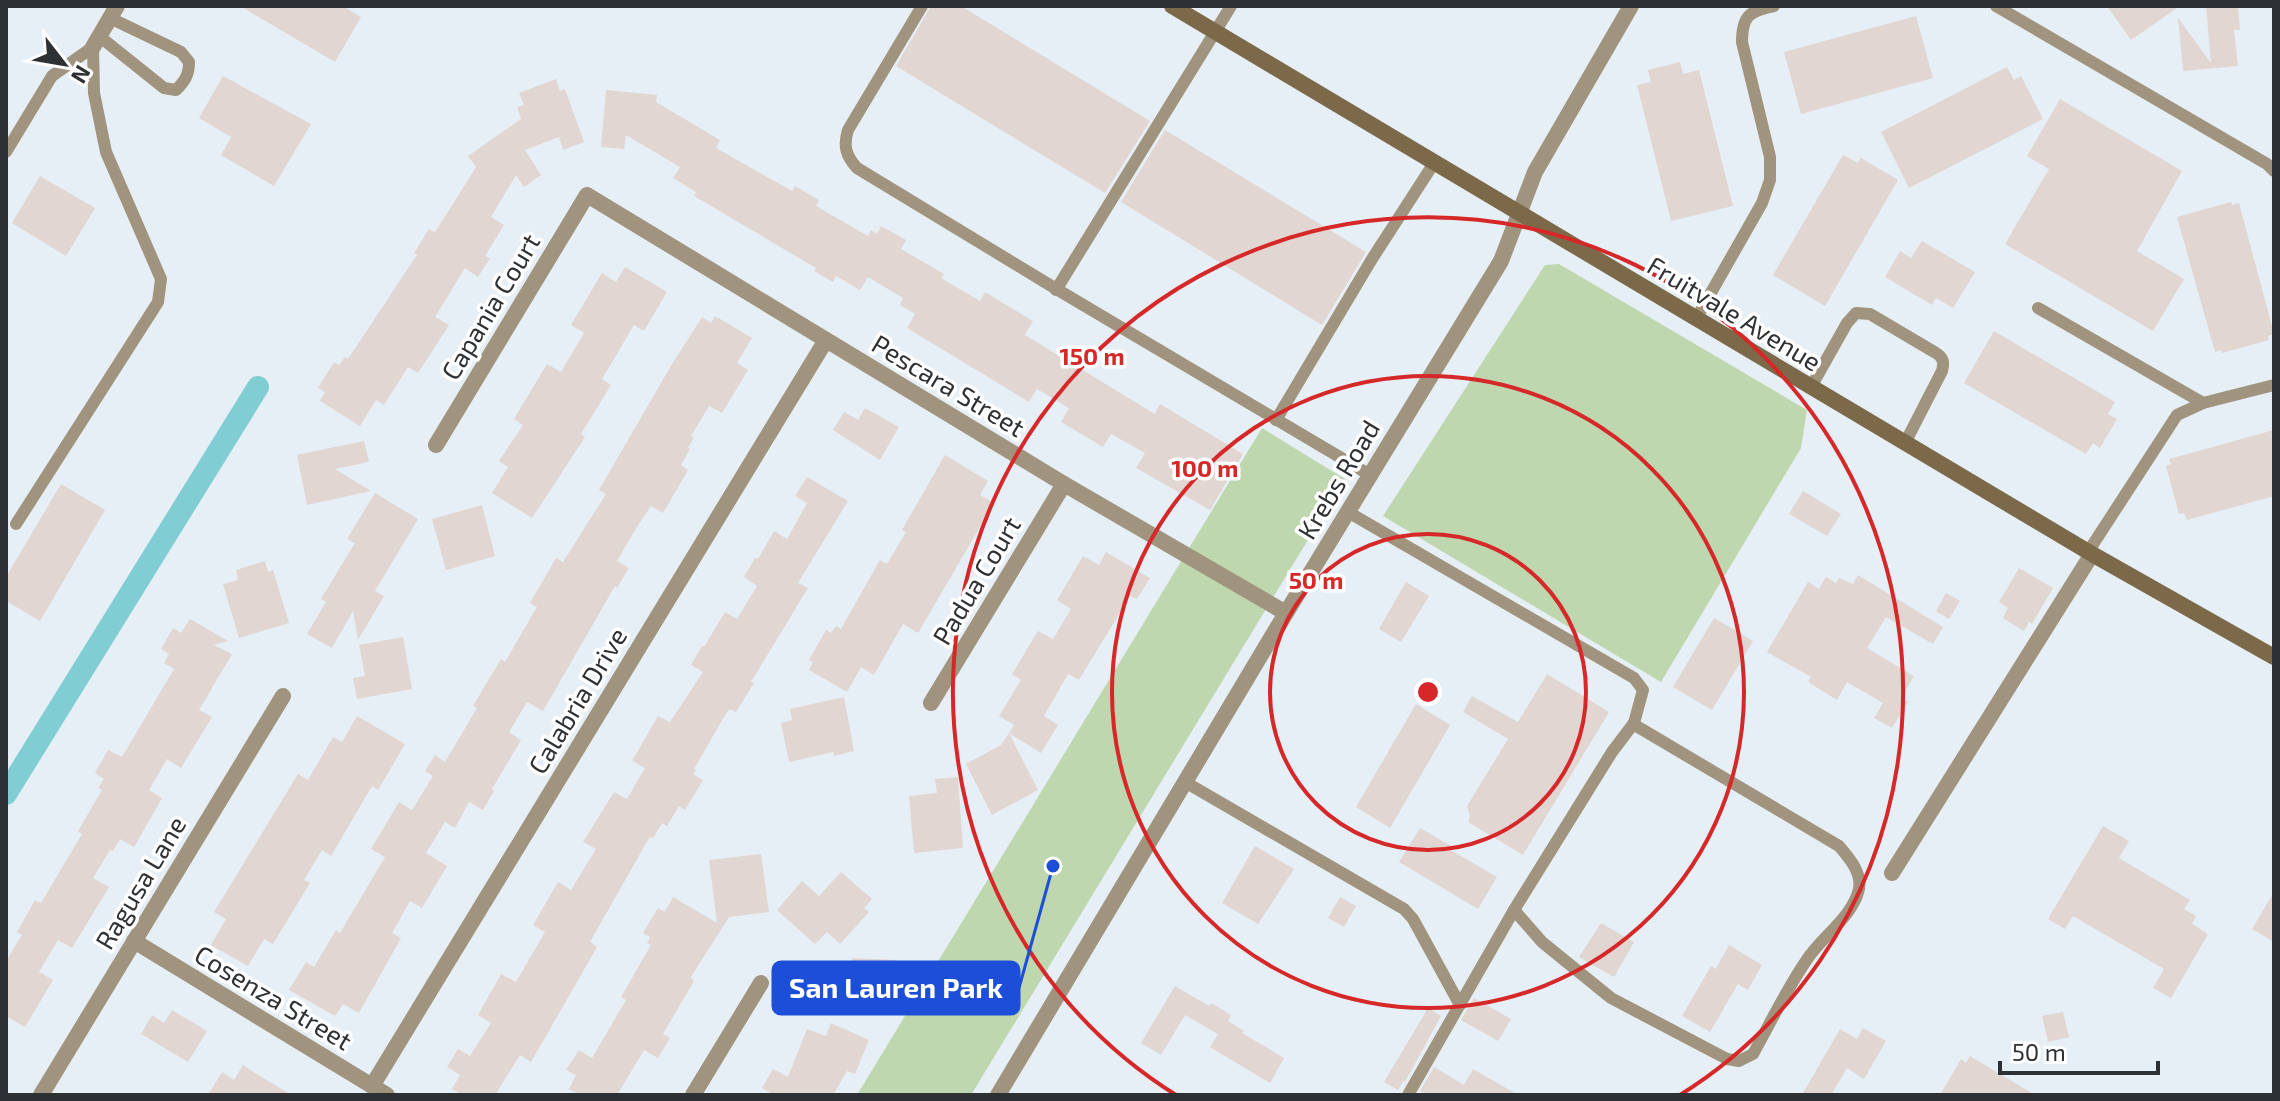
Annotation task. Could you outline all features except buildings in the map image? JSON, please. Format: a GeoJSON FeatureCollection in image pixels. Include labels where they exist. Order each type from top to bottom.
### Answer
{"type":"FeatureCollection","features":[{"type":"Feature","properties":{"kind":"main road","name":"Fruitvale Avenue"},"geometry":{"type":"LineString","coordinates":[[1172,6],[2090,553],[2274,657]]}},
{"type":"Feature","properties":{"kind":"street","name":"Krebs Road"},"geometry":{"type":"LineString","coordinates":[[998,1095],[1501,261],[1535,172],[1631,6]]}},
{"type":"Feature","properties":{"kind":"street"},"geometry":{"type":"LineString","coordinates":[[96,42],[113,12]]}},
{"type":"Feature","properties":{"kind":"street","name":"Pescara Street"},"geometry":{"type":"LineString","coordinates":[[587,195],[1064,484],[1286,613]]}},
{"type":"Feature","properties":{"kind":"street","name":"Capania Court"},"geometry":{"type":"LineString","coordinates":[[436,445],[587,195]]}},
{"type":"Feature","properties":{"kind":"street","name":"Calabria Drive"},"geometry":{"type":"LineString","coordinates":[[380,1091],[826,340]]}},
{"type":"Feature","properties":{"kind":"street","name":"Padua Court"},"geometry":{"type":"LineString","coordinates":[[931,703],[1064,484]]}},
{"type":"Feature","properties":{"kind":"street"},"geometry":{"type":"LineString","coordinates":[[1892,873],[2090,553]]}},
{"type":"Feature","properties":{"kind":"street","name":"Ragusa Lane"},"geometry":{"type":"LineString","coordinates":[[41,1095],[283,696]]}},
{"type":"Feature","properties":{"kind":"street","name":"Cosenza Street"},"geometry":{"type":"LineString","coordinates":[[134,941],[380,1091]]}},
{"type":"Feature","properties":{"kind":"street"},"geometry":{"type":"LineString","coordinates":[[693,1095],[761,983]]}},
{"type":"Feature","properties":{"kind":"lane"},"geometry":{"type":"LineString","coordinates":[[922,6],[848,130],[844,141],[850,160],[857,168],[1056,290],[1370,475]]}},
{"type":"Feature","properties":{"kind":"lane"},"geometry":{"type":"LineString","coordinates":[[1056,290],[1231,6]]}},
{"type":"Feature","properties":{"kind":"lane"},"geometry":{"type":"LineString","coordinates":[[1696,319],[1762,203],[1770,180],[1770,157],[1742,42],[1742,25],[1749,14],[1774,6]]}},
{"type":"Feature","properties":{"kind":"lane"},"geometry":{"type":"LineString","coordinates":[[1996,6],[2274,171]]}},
{"type":"Feature","properties":{"kind":"lane"},"geometry":{"type":"LineString","coordinates":[[96,42],[164,88],[176,90],[184,83],[189,62],[181,52],[113,12]]}},
{"type":"Feature","properties":{"kind":"lane"},"geometry":{"type":"LineString","coordinates":[[6,152],[52,76],[96,42]]}},
{"type":"Feature","properties":{"kind":"lane"},"geometry":{"type":"LineString","coordinates":[[16,524],[158,302],[161,279],[158,269],[106,152],[94,93],[96,42]]}},
{"type":"Feature","properties":{"kind":"lane"},"geometry":{"type":"LineString","coordinates":[[1276,420],[1372,259],[1434,163]]}},
{"type":"Feature","properties":{"kind":"lane"},"geometry":{"type":"LineString","coordinates":[[2038,308],[2203,403]]}},
{"type":"Feature","properties":{"kind":"lane"},"geometry":{"type":"LineString","coordinates":[[1811,387],[1847,323],[1856,313],[1870,314],[1936,353],[1942,357],[1942,371],[1905,443]]}},
{"type":"Feature","properties":{"kind":"lane"},"geometry":{"type":"LineString","coordinates":[[2090,553],[2177,415],[2203,403],[2274,385]]}},
{"type":"Feature","properties":{"kind":"lane"},"geometry":{"type":"LineString","coordinates":[[1348,512],[1634,678],[1643,690],[1633,724],[1612,752],[1514,910],[1408,1095]]}},
{"type":"Feature","properties":{"kind":"lane"},"geometry":{"type":"LineString","coordinates":[[1514,910],[1542,942],[1611,998],[1727,1059],[1739,1061],[1753,1054],[1809,957],[1852,905],[1860,886],[1859,876],[1839,846],[1633,724]]}},
{"type":"Feature","properties":{"kind":"lane"},"geometry":{"type":"LineString","coordinates":[[1185,782],[1404,909],[1413,919],[1460,1005]]}},
{"type":"Feature","properties":{"kind":"green space"},"geometry":{"type":"Polygon","coordinates":[[[1559,264],[1807,410],[1801,448],[1661,682],[1383,516],[1545,265],[1559,264]]]}},
{"type":"Feature","properties":{"kind":"green space"},"geometry":{"type":"Polygon","coordinates":[[[1262,428],[1345,479],[971,1095],[857,1095],[1262,428]]]}},
{"type":"Feature","properties":{"kind":"waterway"},"geometry":{"type":"LineString","coordinates":[[6,794],[258,387]]}},
{"type":"Feature","properties":{"kind":"place","name":"San Lauren Park"},"geometry":{"type":"Point","coordinates":[1053,866]}}]}
